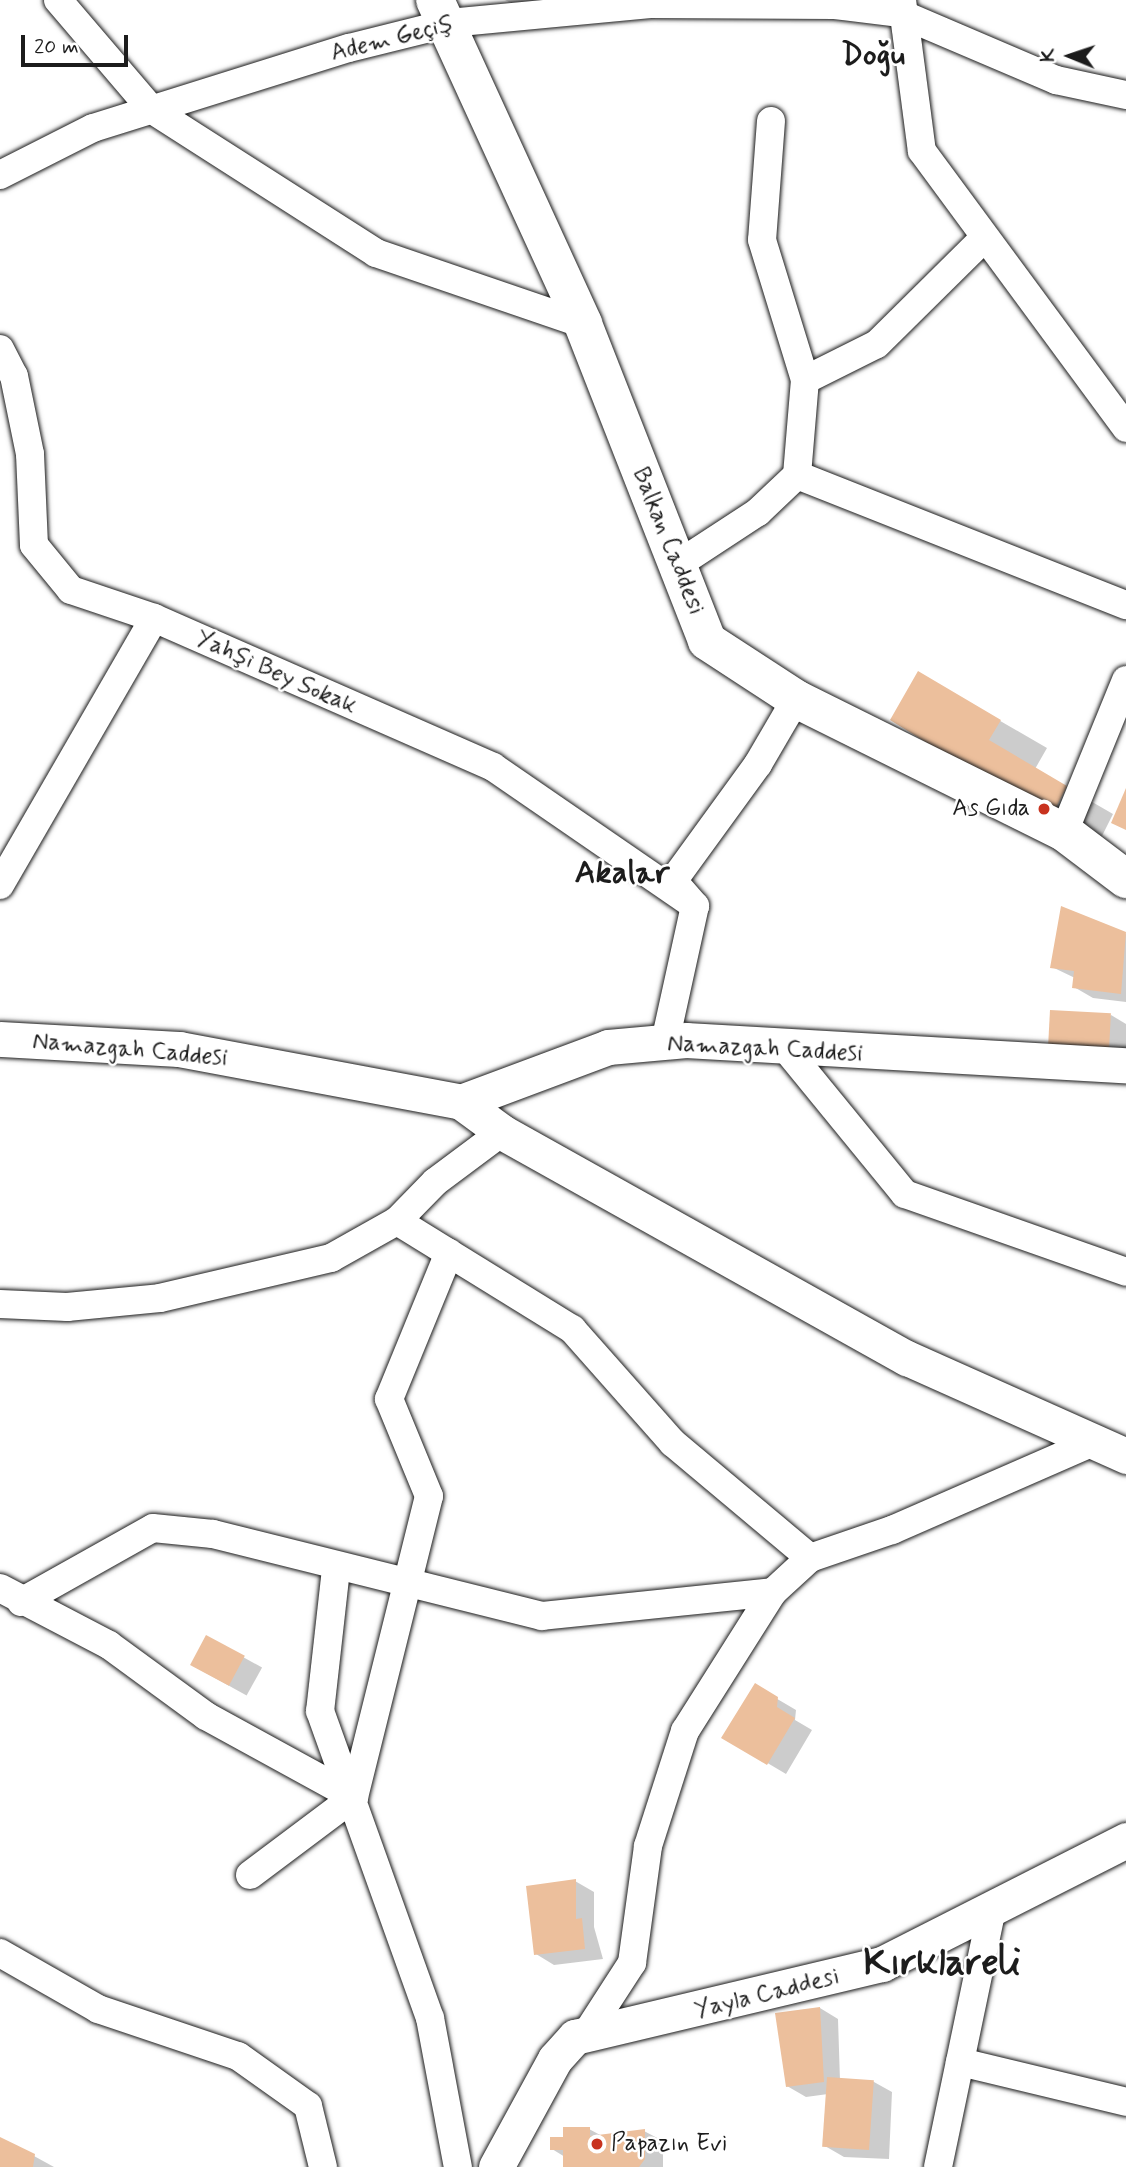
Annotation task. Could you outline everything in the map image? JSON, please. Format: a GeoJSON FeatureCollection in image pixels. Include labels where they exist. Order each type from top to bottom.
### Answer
{"type":"FeatureCollection","features":[{"type":"Feature","properties":{"kind":"main road","name":"Balkan Caddesi"},"geometry":{"type":"LineString","coordinates":[[442,11],[583,324],[708,641],[796,699],[1064,832],[1126,879]]}},
{"type":"Feature","properties":{"kind":"street"},"geometry":{"type":"LineString","coordinates":[[58,0],[151,109],[376,253],[583,324]]}},
{"type":"Feature","properties":{"kind":"street","name":"Adem Geçiş"},"geometry":{"type":"LineString","coordinates":[[0,175],[37,152],[151,109],[442,11],[650,2],[900,7],[1021,68],[1126,94]]}},
{"type":"Feature","properties":{"kind":"street"},"geometry":{"type":"LineString","coordinates":[[900,7],[922,150],[1126,428]]}},
{"type":"Feature","properties":{"kind":"street"},"geometry":{"type":"LineString","coordinates":[[677,565],[758,512],[797,475],[805,380],[762,240],[771,121]]}},
{"type":"Feature","properties":{"kind":"street"},"geometry":{"type":"LineString","coordinates":[[805,380],[877,344],[984,238]]}},
{"type":"Feature","properties":{"kind":"street","name":"Yahşi Bey Sokak"},"geometry":{"type":"LineString","coordinates":[[0,349],[14,376],[30,454],[34,545],[71,590],[154,618],[493,767],[695,906]]}},
{"type":"Feature","properties":{"kind":"street"},"geometry":{"type":"LineString","coordinates":[[797,475],[1126,605]]}},
{"type":"Feature","properties":{"kind":"street"},"geometry":{"type":"LineString","coordinates":[[0,885],[154,618]]}},
{"type":"Feature","properties":{"kind":"street"},"geometry":{"type":"LineString","coordinates":[[1064,832],[1126,680]]}},
{"type":"Feature","properties":{"kind":"street"},"geometry":{"type":"LineString","coordinates":[[665,1042],[695,906],[673,881],[758,764],[796,699]]}},
{"type":"Feature","properties":{"kind":"street","name":"Namazgah Caddesi"},"geometry":{"type":"LineString","coordinates":[[0,1040],[179,1049],[461,1102],[608,1047],[665,1042],[1126,1065]]}},
{"type":"Feature","properties":{"kind":"street"},"geometry":{"type":"LineString","coordinates":[[788,1050],[905,1194],[1126,1272]]}},
{"type":"Feature","properties":{"kind":"street"},"geometry":{"type":"LineString","coordinates":[[461,1102],[502,1132],[907,1359],[1126,1456]]}},
{"type":"Feature","properties":{"kind":"street"},"geometry":{"type":"LineString","coordinates":[[0,1304],[67,1307],[160,1298],[331,1258],[397,1221],[435,1182],[502,1132]]}},
{"type":"Feature","properties":{"kind":"street"},"geometry":{"type":"LineString","coordinates":[[397,1221],[572,1329],[673,1443],[810,1558]]}},
{"type":"Feature","properties":{"kind":"street"},"geometry":{"type":"LineString","coordinates":[[250,1875],[354,1797],[429,1496],[389,1399],[449,1253]]}},
{"type":"Feature","properties":{"kind":"street"},"geometry":{"type":"LineString","coordinates":[[586,2034],[632,1963],[648,1846],[685,1731],[773,1592],[810,1558],[892,1530],[1093,1442]]}},
{"type":"Feature","properties":{"kind":"street"},"geometry":{"type":"LineString","coordinates":[[10,1595],[153,1528],[213,1534],[336,1569],[542,1616],[773,1592]]}},
{"type":"Feature","properties":{"kind":"street"},"geometry":{"type":"LineString","coordinates":[[336,1569],[320,1711],[354,1797],[430,2018],[458,2167]]}},
{"type":"Feature","properties":{"kind":"street"},"geometry":{"type":"LineString","coordinates":[[10,1595],[109,1645],[206,1716],[354,1797]]}},
{"type":"Feature","properties":{"kind":"street","name":"Yayla Caddesi"},"geometry":{"type":"LineString","coordinates":[[496,2167],[555,2059],[575,2037],[882,1964],[1126,1840]]}},
{"type":"Feature","properties":{"kind":"street"},"geometry":{"type":"LineString","coordinates":[[938,2167],[992,1908]]}},
{"type":"Feature","properties":{"kind":"street"},"geometry":{"type":"LineString","coordinates":[[0,1953],[97,2009],[238,2056],[308,2106],[323,2167]]}},
{"type":"Feature","properties":{"kind":"street"},"geometry":{"type":"LineString","coordinates":[[960,2062],[1126,2102]]}},
{"type":"Feature","properties":{"kind":"building"},"geometry":{"type":"Polygon","coordinates":[[[918,671],[1001,720],[989,740],[1067,786],[1050,819],[890,720],[918,671]]]}},
{"type":"Feature","properties":{"kind":"building"},"geometry":{"type":"Polygon","coordinates":[[[1126,788],[1126,830],[1111,823],[1126,788]]]}},
{"type":"Feature","properties":{"kind":"building"},"geometry":{"type":"Polygon","coordinates":[[[1061,906],[1126,932],[1121,994],[1072,988],[1074,971],[1050,968],[1061,906]]]}},
{"type":"Feature","properties":{"kind":"building"},"geometry":{"type":"Polygon","coordinates":[[[1050,1010],[1111,1013],[1109,1054],[1048,1051],[1050,1010]]]}},
{"type":"Feature","properties":{"kind":"building"},"geometry":{"type":"Polygon","coordinates":[[[206,1635],[245,1656],[229,1686],[190,1665],[206,1635]]]}},
{"type":"Feature","properties":{"kind":"building"},"geometry":{"type":"Polygon","coordinates":[[[755,1683],[778,1697],[777,1707],[795,1718],[767,1765],[721,1738],[755,1683]]]}},
{"type":"Feature","properties":{"kind":"building"},"geometry":{"type":"Polygon","coordinates":[[[576,1879],[576,1919],[582,1918],[585,1949],[534,1955],[526,1886],[576,1879]]]}},
{"type":"Feature","properties":{"kind":"building"},"geometry":{"type":"Polygon","coordinates":[[[820,2007],[824,2082],[786,2087],[775,2013],[820,2007]]]}},
{"type":"Feature","properties":{"kind":"building"},"geometry":{"type":"Polygon","coordinates":[[[827,2077],[874,2080],[869,2150],[822,2147],[827,2077]]]}},
{"type":"Feature","properties":{"kind":"building","name":"Papazın Evi"},"geometry":{"type":"Polygon","coordinates":[[[563,2127],[590,2127],[590,2136],[645,2129],[645,2159],[639,2167],[563,2167],[563,2150],[550,2150],[550,2137],[563,2137],[563,2127]]]}},
{"type":"Feature","properties":{"kind":"building"},"geometry":{"type":"Polygon","coordinates":[[[0,2137],[35,2154],[33,2167],[0,2167],[0,2137]]]}},
{"type":"Feature","properties":{"kind":"place","name":"As Gıda"},"geometry":{"type":"Point","coordinates":[1044,809]}},
{"type":"Feature","properties":{"kind":"place","name":"Papazın Evi"},"geometry":{"type":"Point","coordinates":[597,2144]}},
{"type":"Feature","properties":{"kind":"district","name":"Doğu"},"geometry":{"type":"Point","coordinates":[873,55]}},
{"type":"Feature","properties":{"kind":"district","name":"Akalar"},"geometry":{"type":"Point","coordinates":[622,873]}},
{"type":"Feature","properties":{"kind":"district","name":"Kırklareli"},"geometry":{"type":"Point","coordinates":[942,1964]}}]}
